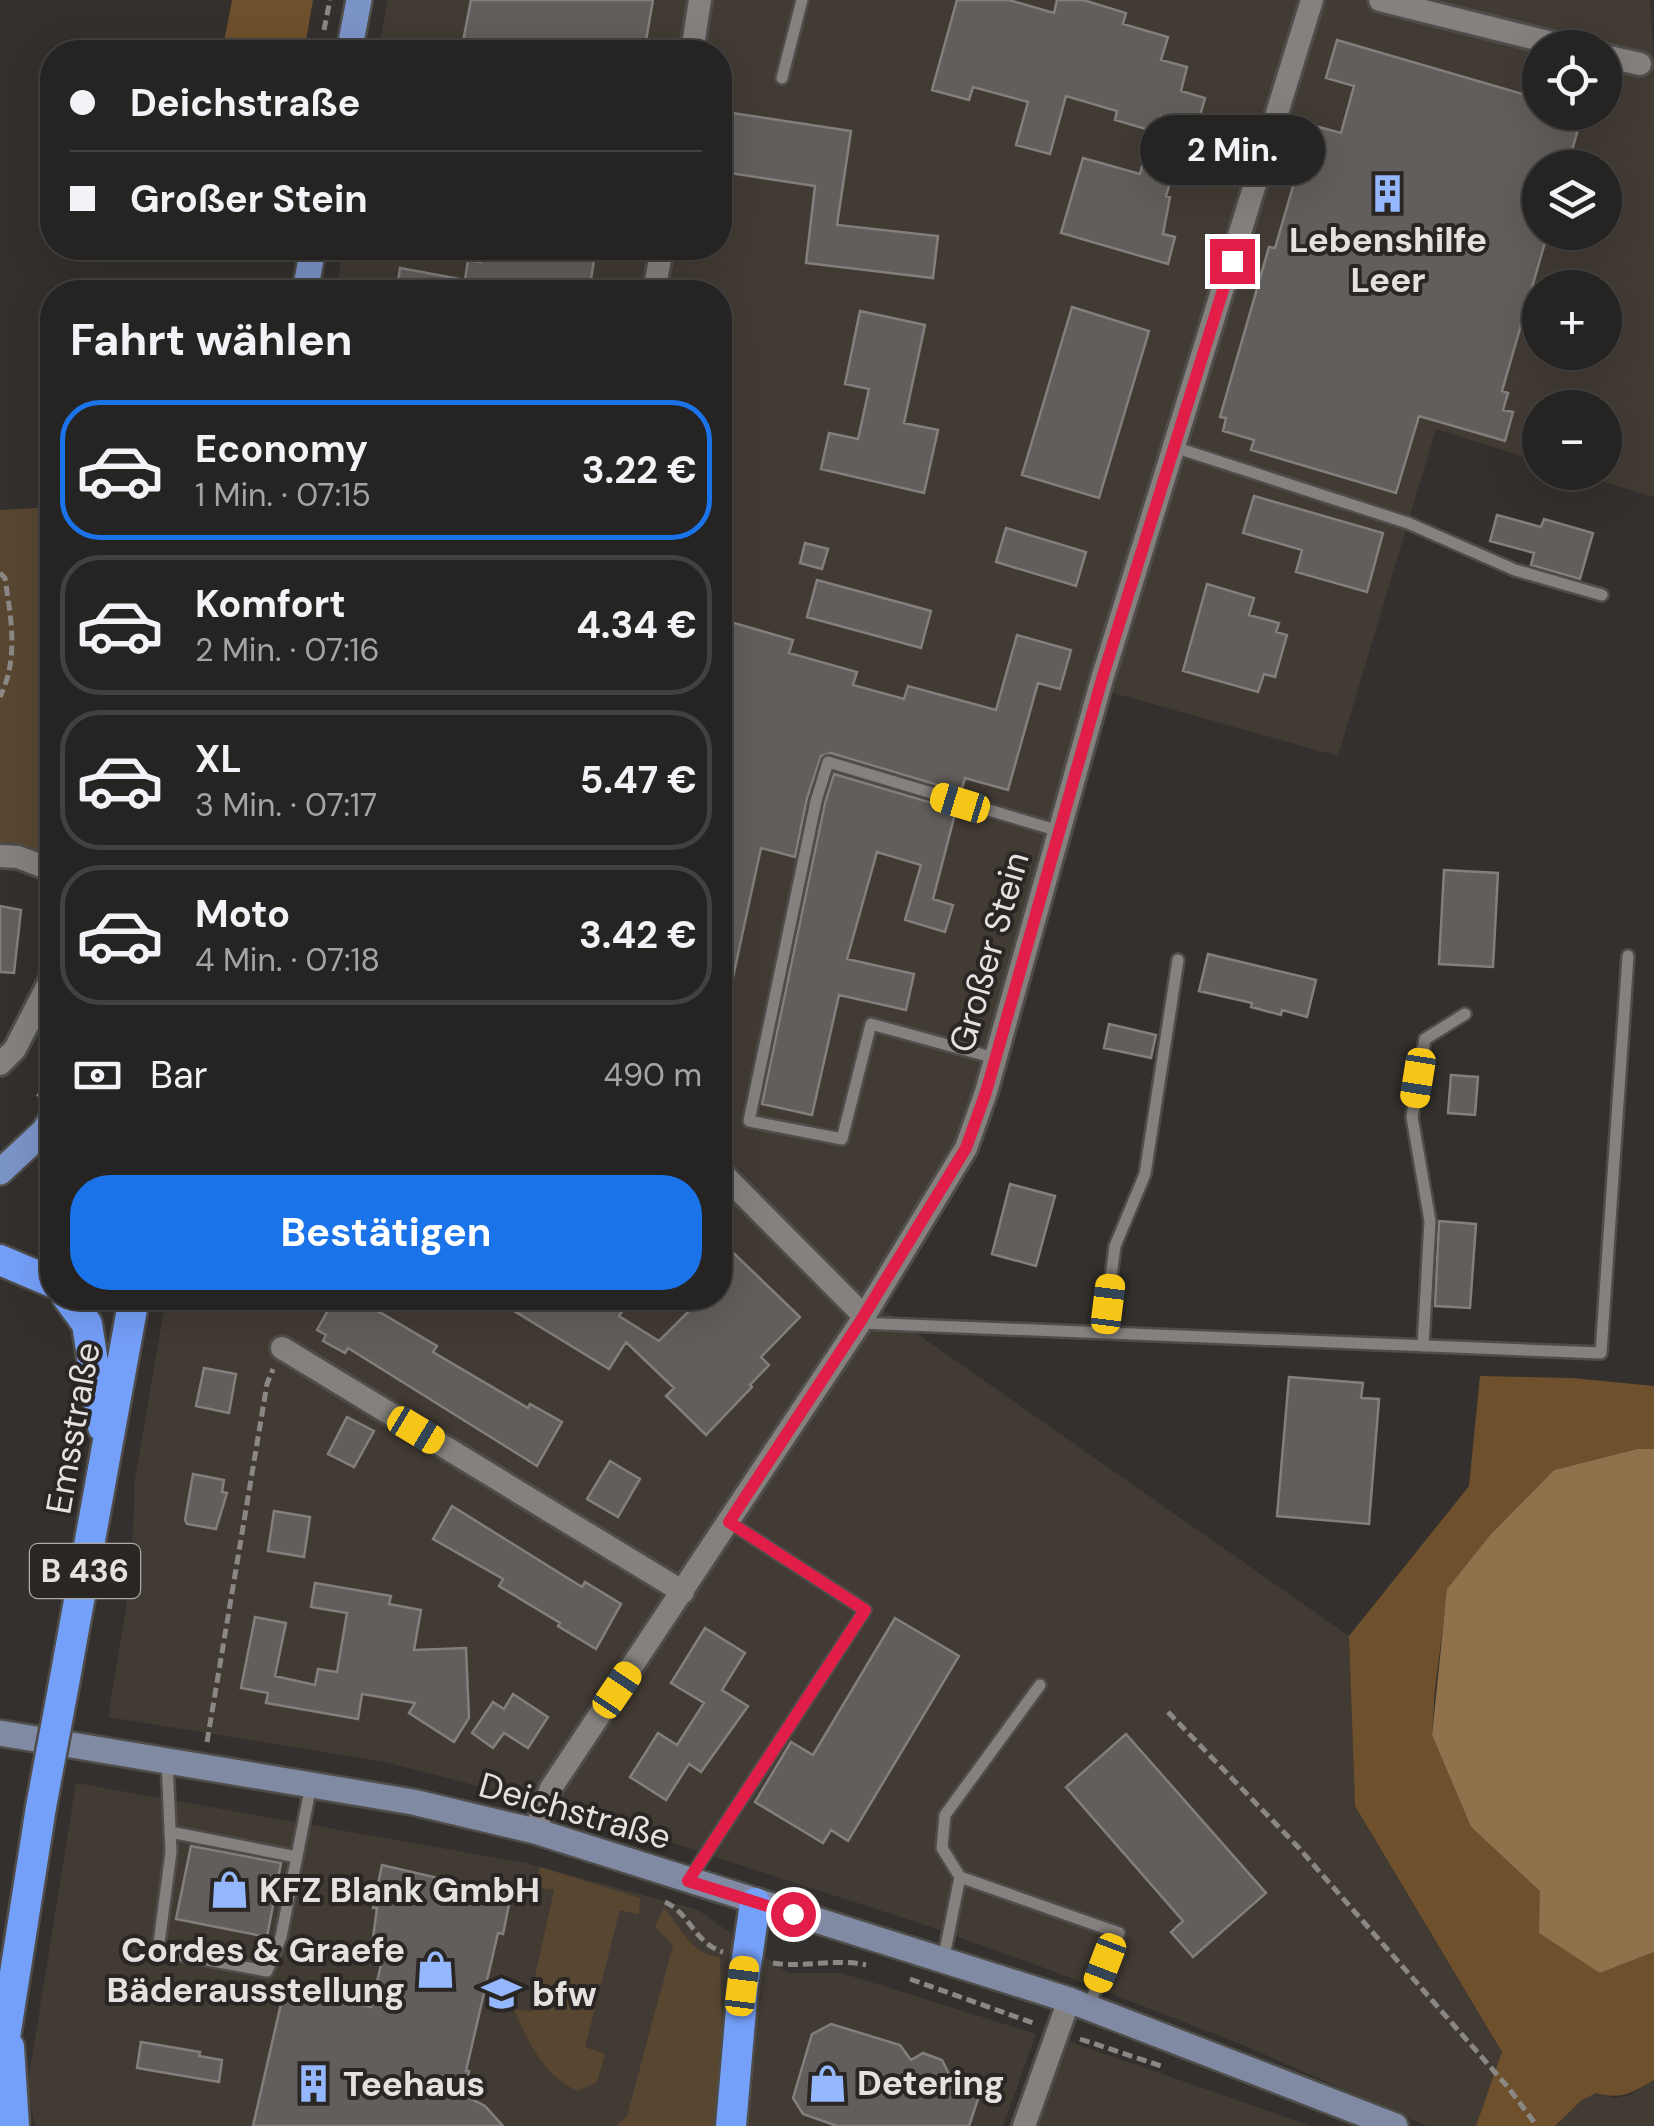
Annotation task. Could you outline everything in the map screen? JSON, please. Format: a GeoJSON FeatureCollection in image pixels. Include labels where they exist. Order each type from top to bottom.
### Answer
{"type":"FeatureCollection","features":[{"type":"Feature","properties":{"kind":"highway"},"geometry":{"type":"LineString","coordinates":[[0,1260],[40,1277]]}},
{"type":"Feature","properties":{"kind":"highway"},"geometry":{"type":"LineString","coordinates":[[77,1310],[87,1324],[108,1454]]}},
{"type":"Feature","properties":{"kind":"highway","name":"Emsstraße"},"geometry":{"type":"LineString","coordinates":[[8,2024],[42,1807],[132,1310]]}},
{"type":"Feature","properties":{"kind":"highway"},"geometry":{"type":"LineString","coordinates":[[730,2126],[755,1903]]}},
{"type":"Feature","properties":{"kind":"highway"},"geometry":{"type":"LineString","coordinates":[[8,2024],[14,2126]]}},
{"type":"Feature","properties":{"kind":"highway","name":"B 436"},"geometry":{"type":"LineString","coordinates":[[0,2068],[8,2024]]}},
{"type":"Feature","properties":{"kind":"main road"},"geometry":{"type":"LineString","coordinates":[[351,40],[358,0]]}},
{"type":"Feature","properties":{"kind":"main road"},"geometry":{"type":"LineString","coordinates":[[0,1172],[40,1135]]}},
{"type":"Feature","properties":{"kind":"main road","name":"Deichstraße"},"geometry":{"type":"LineString","coordinates":[[0,1733],[413,1802],[535,1831],[1078,2004],[1395,2126]]}},
{"type":"Feature","properties":{"kind":"street"},"geometry":{"type":"LineString","coordinates":[[694,40],[700,0]]}},
{"type":"Feature","properties":{"kind":"street","name":"Großer Stein"},"geometry":{"type":"LineString","coordinates":[[535,1831],[550,1788],[862,1319],[966,1148],[1174,447],[1312,0]]}},
{"type":"Feature","properties":{"kind":"street"},"geometry":{"type":"LineString","coordinates":[[1380,0],[1522,36]]}},
{"type":"Feature","properties":{"kind":"street"},"geometry":{"type":"LineString","coordinates":[[1622,60],[1640,64]]}},
{"type":"Feature","properties":{"kind":"street"},"geometry":{"type":"LineString","coordinates":[[0,856],[18,856],[40,865]]}},
{"type":"Feature","properties":{"kind":"street"},"geometry":{"type":"LineString","coordinates":[[0,1064],[15,1048],[40,1000]]}},
{"type":"Feature","properties":{"kind":"street"},"geometry":{"type":"LineString","coordinates":[[732,1184],[862,1319]]}},
{"type":"Feature","properties":{"kind":"street"},"geometry":{"type":"LineString","coordinates":[[282,1348],[683,1592]]}},
{"type":"Feature","properties":{"kind":"street"},"geometry":{"type":"LineString","coordinates":[[1024,2126],[1057,2032],[1078,2004]]}},
{"type":"Feature","properties":{"kind":"lane"},"geometry":{"type":"LineString","coordinates":[[782,78],[802,0]]}},
{"type":"Feature","properties":{"kind":"lane"},"geometry":{"type":"LineString","coordinates":[[1174,447],[1408,523],[1515,570],[1602,595]]}},
{"type":"Feature","properties":{"kind":"lane"},"geometry":{"type":"LineString","coordinates":[[995,1058],[871,1024],[842,1139],[748,1121],[816,802],[828,762],[1059,831]]}},
{"type":"Feature","properties":{"kind":"lane"},"geometry":{"type":"LineString","coordinates":[[862,1319],[1602,1353],[1628,956]]}},
{"type":"Feature","properties":{"kind":"lane"},"geometry":{"type":"LineString","coordinates":[[1104,1332],[1115,1246],[1146,1174],[1178,960]]}},
{"type":"Feature","properties":{"kind":"lane"},"geometry":{"type":"LineString","coordinates":[[1423,1346],[1430,1220],[1412,1117],[1425,1040],[1465,1014]]}},
{"type":"Feature","properties":{"kind":"lane"},"geometry":{"type":"LineString","coordinates":[[688,1881],[865,1610],[729,1522]]}},
{"type":"Feature","properties":{"kind":"lane"},"geometry":{"type":"LineString","coordinates":[[1040,1684],[945,1815],[942,1848],[960,1877],[1119,1933],[1078,2004]]}},
{"type":"Feature","properties":{"kind":"lane"},"geometry":{"type":"LineString","coordinates":[[167,1761],[171,1852],[158,1950],[267,1971],[281,1936],[311,1785]]}},
{"type":"Feature","properties":{"kind":"lane"},"geometry":{"type":"LineString","coordinates":[[170,1832],[297,1857]]}},
{"type":"Feature","properties":{"kind":"lane"},"geometry":{"type":"LineString","coordinates":[[944,1961],[960,1877]]}},
{"type":"Feature","properties":{"kind":"path"},"geometry":{"type":"LineString","coordinates":[[0,573],[13,627],[12,660],[0,697]]}},
{"type":"Feature","properties":{"kind":"path"},"geometry":{"type":"LineString","coordinates":[[203,1767],[266,1384],[282,1348]]}},
{"type":"Feature","properties":{"kind":"path"},"geometry":{"type":"LineString","coordinates":[[1168,1712],[1298,1847],[1508,2086],[1537,2126]]}},
{"type":"Feature","properties":{"kind":"path"},"geometry":{"type":"LineString","coordinates":[[655,1898],[672,1904],[713,1949],[787,1965],[850,1962],[876,1968]]}},
{"type":"Feature","properties":{"kind":"path"},"geometry":{"type":"LineString","coordinates":[[894,1974],[1057,2032]]}},
{"type":"Feature","properties":{"kind":"shaded area"},"geometry":{"type":"Polygon","coordinates":[[[232,0],[313,0],[306,40],[224,40],[232,0]]]}},
{"type":"Feature","properties":{"kind":"shaded area"},"geometry":{"type":"Polygon","coordinates":[[[388,0],[1650,0],[1654,67],[1654,497],[1622,487],[1622,390],[1522,390],[1522,456],[1436,429],[1338,756],[1110,692],[975,1153],[879,1307],[1349,1636],[1355,1806],[1502,2052],[1476,2126],[1427,2126],[1243,2045],[1050,1970],[931,1927],[574,1811],[385,1762],[108,1717],[131,1578],[135,1479],[164,1310],[732,1310],[732,280],[338,280],[341,260],[732,260],[732,40],[380,40],[388,0]]]}},
{"type":"Feature","properties":{"kind":"shaded area"},"geometry":{"type":"Polygon","coordinates":[[[40,508],[40,852],[0,842],[0,510],[40,508]]]}},
{"type":"Feature","properties":{"kind":"shaded area"},"geometry":{"type":"Polygon","coordinates":[[[1480,1376],[1572,1378],[1654,1386],[1654,1449],[1637,1449],[1554,1470],[1490,1535],[1448,1588],[1432,1735],[1471,1827],[1541,1891],[1600,1973],[1654,1952],[1654,2080],[1626,2094],[1596,2093],[1582,2100],[1555,2126],[1476,2126],[1502,2052],[1355,1806],[1349,1636],[1469,1486],[1480,1376]]]}},
{"type":"Feature","properties":{"kind":"shaded area"},"geometry":{"type":"Polygon","coordinates":[[[1637,1449],[1654,1449],[1654,1952],[1600,1973],[1539,1933],[1540,1891],[1471,1827],[1432,1735],[1447,1589],[1490,1535],[1554,1470],[1637,1449]]]}},
{"type":"Feature","properties":{"kind":"shaded area"},"geometry":{"type":"Polygon","coordinates":[[[76,1783],[526,1863],[698,1910],[788,1973],[842,1973],[1036,2034],[1003,2126],[35,2126],[27,2089],[76,1783]]]}},
{"type":"Feature","properties":{"kind":"shaded area"},"geometry":{"type":"Polygon","coordinates":[[[540,1867],[640,1898],[639,1915],[620,1910],[585,2047],[605,2054],[597,2082],[578,2091],[547,2067],[531,2045],[514,2009],[532,2012],[531,1995],[554,1890],[535,1887],[540,1867]]]}},
{"type":"Feature","properties":{"kind":"shaded area"},"geometry":{"type":"Polygon","coordinates":[[[664,1908],[693,1945],[720,1957],[722,2033],[714,2126],[616,2126],[627,2116],[673,1945],[655,1927],[664,1908]]]}},
{"type":"Feature","properties":{"kind":"shaded area"},"geometry":{"type":"Polygon","coordinates":[[[1068,2041],[1311,2126],[1038,2126],[1068,2041]]]}},
{"type":"Feature","properties":{"kind":"shaded area"},"geometry":{"type":"Polygon","coordinates":[[[1654,2080],[1654,2126],[1555,2126],[1582,2100],[1596,2093],[1615,2098],[1630,2095],[1654,2080]]]}},
{"type":"Feature","properties":{"kind":"building"},"geometry":{"type":"Polygon","coordinates":[[[471,0],[653,0],[646,40],[463,40],[471,0]]]}},
{"type":"Feature","properties":{"kind":"building"},"geometry":{"type":"Polygon","coordinates":[[[957,0],[1009,0],[1054,13],[1057,0],[1083,0],[1126,13],[1123,24],[1168,37],[1161,60],[1187,67],[1181,91],[1205,98],[1197,126],[1161,116],[1156,132],[1115,120],[1117,111],[1066,96],[1050,154],[1016,145],[1028,102],[973,87],[969,100],[932,90],[957,0]]]}},
{"type":"Feature","properties":{"kind":"building"},"geometry":{"type":"Polygon","coordinates":[[[1337,40],[1522,94],[1522,130],[1578,130],[1572,150],[1522,150],[1522,250],[1543,250],[1537,270],[1522,270],[1522,322],[1502,391],[1508,393],[1503,410],[1513,412],[1505,441],[1419,416],[1396,493],[1251,450],[1254,440],[1223,431],[1226,418],[1220,417],[1269,247],[1275,248],[1297,173],[1305,175],[1319,127],[1341,133],[1354,86],[1326,78],[1337,40]]]}},
{"type":"Feature","properties":{"kind":"building"},"geometry":{"type":"Polygon","coordinates":[[[732,113],[851,131],[837,225],[938,236],[933,278],[806,263],[815,186],[732,173],[732,113]]]}},
{"type":"Feature","properties":{"kind":"building","name":"Lebenshilfe Leer"},"geometry":{"type":"Polygon","coordinates":[[[1083,158],[1140,174],[1144,158],[1170,166],[1165,181],[1170,183],[1166,196],[1170,197],[1163,234],[1175,237],[1168,264],[1061,233],[1083,158]]]}},
{"type":"Feature","properties":{"kind":"building"},"geometry":{"type":"Polygon","coordinates":[[[468,260],[594,260],[591,280],[465,280],[468,260]]]}},
{"type":"Feature","properties":{"kind":"building"},"geometry":{"type":"Polygon","coordinates":[[[400,268],[465,280],[398,280],[400,268]]]}},
{"type":"Feature","properties":{"kind":"building"},"geometry":{"type":"Polygon","coordinates":[[[1072,307],[1149,331],[1099,498],[1022,475],[1072,307]]]}},
{"type":"Feature","properties":{"kind":"building"},"geometry":{"type":"Polygon","coordinates":[[[860,311],[925,325],[904,423],[938,430],[924,493],[821,469],[829,433],[858,439],[869,389],[845,384],[860,311]]]}},
{"type":"Feature","properties":{"kind":"building"},"geometry":{"type":"Polygon","coordinates":[[[1254,496],[1383,533],[1367,592],[1296,572],[1302,550],[1243,533],[1254,496]]]}},
{"type":"Feature","properties":{"kind":"building"},"geometry":{"type":"Polygon","coordinates":[[[1497,515],[1541,527],[1544,519],[1593,533],[1580,579],[1531,565],[1534,553],[1490,541],[1497,515]]]}},
{"type":"Feature","properties":{"kind":"building"},"geometry":{"type":"Polygon","coordinates":[[[1006,528],[1086,552],[1076,586],[996,562],[1006,528]]]}},
{"type":"Feature","properties":{"kind":"building"},"geometry":{"type":"Polygon","coordinates":[[[805,543],[828,549],[822,569],[800,563],[805,543]]]}},
{"type":"Feature","properties":{"kind":"building"},"geometry":{"type":"Polygon","coordinates":[[[817,580],[931,611],[921,648],[807,617],[817,580]]]}},
{"type":"Feature","properties":{"kind":"building"},"geometry":{"type":"Polygon","coordinates":[[[1207,584],[1254,598],[1249,615],[1279,623],[1276,632],[1287,635],[1275,677],[1264,674],[1258,692],[1183,671],[1207,584]]]}},
{"type":"Feature","properties":{"kind":"building"},"geometry":{"type":"Polygon","coordinates":[[[732,622],[793,640],[789,653],[857,672],[853,685],[904,699],[908,686],[996,710],[1017,635],[1071,650],[1060,689],[1038,683],[1008,790],[965,778],[961,792],[831,753],[821,756],[807,798],[795,857],[761,848],[732,982],[732,622]]]}},
{"type":"Feature","properties":{"kind":"building"},"geometry":{"type":"Polygon","coordinates":[[[834,774],[956,810],[933,899],[953,905],[945,932],[905,920],[921,865],[877,852],[847,959],[914,974],[906,1010],[839,995],[812,1115],[762,1104],[834,774]]]}},
{"type":"Feature","properties":{"kind":"building"},"geometry":{"type":"Polygon","coordinates":[[[1444,870],[1498,873],[1493,967],[1439,964],[1444,870]]]}},
{"type":"Feature","properties":{"kind":"building"},"geometry":{"type":"Polygon","coordinates":[[[0,906],[21,910],[14,973],[0,972],[0,906]]]}},
{"type":"Feature","properties":{"kind":"building"},"geometry":{"type":"Polygon","coordinates":[[[1208,954],[1316,980],[1307,1017],[1282,1010],[1281,1015],[1251,1007],[1252,1003],[1199,991],[1208,954]]]}},
{"type":"Feature","properties":{"kind":"building"},"geometry":{"type":"Polygon","coordinates":[[[1109,1024],[1156,1035],[1151,1058],[1104,1048],[1109,1024]]]}},
{"type":"Feature","properties":{"kind":"building"},"geometry":{"type":"Polygon","coordinates":[[[1451,1075],[1478,1077],[1475,1115],[1448,1113],[1451,1075]]]}},
{"type":"Feature","properties":{"kind":"building"},"geometry":{"type":"Polygon","coordinates":[[[1010,1184],[1055,1196],[1036,1266],[992,1254],[1010,1184]]]}},
{"type":"Feature","properties":{"kind":"building"},"geometry":{"type":"Polygon","coordinates":[[[1439,1221],[1476,1224],[1470,1308],[1435,1306],[1439,1221]]]}},
{"type":"Feature","properties":{"kind":"building"},"geometry":{"type":"Polygon","coordinates":[[[732,1252],[800,1317],[761,1357],[769,1365],[752,1387],[706,1435],[666,1396],[674,1388],[626,1342],[609,1369],[513,1310],[623,1310],[619,1316],[659,1341],[690,1310],[732,1310],[732,1252]]]}},
{"type":"Feature","properties":{"kind":"building"},"geometry":{"type":"Polygon","coordinates":[[[328,1310],[376,1310],[437,1346],[433,1352],[528,1408],[530,1404],[562,1422],[537,1466],[348,1348],[345,1353],[323,1341],[326,1335],[317,1330],[328,1310]]]}},
{"type":"Feature","properties":{"kind":"building"},"geometry":{"type":"Polygon","coordinates":[[[204,1368],[236,1374],[229,1413],[196,1406],[204,1368]]]}},
{"type":"Feature","properties":{"kind":"building"},"geometry":{"type":"Polygon","coordinates":[[[1289,1377],[1363,1383],[1361,1398],[1379,1399],[1369,1524],[1277,1516],[1289,1377]]]}},
{"type":"Feature","properties":{"kind":"building"},"geometry":{"type":"Polygon","coordinates":[[[347,1417],[374,1431],[354,1467],[328,1454],[347,1417]]]}},
{"type":"Feature","properties":{"kind":"building"},"geometry":{"type":"Polygon","coordinates":[[[610,1461],[640,1479],[618,1517],[587,1499],[610,1461]]]}},
{"type":"Feature","properties":{"kind":"building"},"geometry":{"type":"Polygon","coordinates":[[[193,1474],[224,1480],[222,1492],[227,1493],[216,1529],[187,1524],[185,1520],[193,1474]]]}},
{"type":"Feature","properties":{"kind":"building"},"geometry":{"type":"Polygon","coordinates":[[[452,1506],[582,1587],[585,1582],[621,1604],[596,1649],[499,1586],[503,1579],[433,1539],[452,1506]]]}},
{"type":"Feature","properties":{"kind":"building"},"geometry":{"type":"Polygon","coordinates":[[[274,1511],[310,1517],[304,1557],[268,1551],[274,1511]]]}},
{"type":"Feature","properties":{"kind":"building"},"geometry":{"type":"Polygon","coordinates":[[[315,1583],[391,1596],[389,1604],[421,1610],[414,1650],[466,1648],[469,1718],[454,1742],[409,1713],[415,1703],[362,1694],[358,1719],[266,1703],[268,1693],[241,1688],[255,1617],[286,1623],[275,1676],[315,1685],[318,1669],[337,1672],[347,1613],[311,1607],[315,1583]]]}},
{"type":"Feature","properties":{"kind":"building"},"geometry":{"type":"Polygon","coordinates":[[[895,1618],[959,1656],[848,1841],[831,1830],[823,1843],[755,1802],[791,1742],[813,1755],[895,1618]]]}},
{"type":"Feature","properties":{"kind":"building"},"geometry":{"type":"Polygon","coordinates":[[[705,1628],[745,1653],[722,1690],[748,1706],[701,1772],[689,1764],[666,1800],[630,1777],[658,1733],[677,1745],[704,1703],[671,1683],[705,1628]]]}},
{"type":"Feature","properties":{"kind":"building"},"geometry":{"type":"Polygon","coordinates":[[[513,1694],[548,1717],[528,1748],[504,1733],[493,1748],[472,1733],[493,1702],[504,1709],[513,1694]]]}},
{"type":"Feature","properties":{"kind":"building"},"geometry":{"type":"Polygon","coordinates":[[[1126,1734],[1266,1893],[1193,1957],[1171,1932],[1183,1921],[1066,1787],[1126,1734]]]}},
{"type":"Feature","properties":{"kind":"building","name":"KFZ Blank GmbH"},"geometry":{"type":"Polygon","coordinates":[[[191,1846],[281,1863],[267,1937],[176,1919],[191,1846]]]}},
{"type":"Feature","properties":{"kind":"building","name":"Cordes & Graefe Bäderausstellung"},"geometry":{"type":"Polygon","coordinates":[[[382,1865],[511,1895],[503,1934],[498,1933],[464,2095],[485,2106],[503,2126],[253,2126],[283,1995],[303,1999],[304,1992],[371,2007],[385,1948],[372,1945],[377,1908],[373,1908],[382,1865]]]}},
{"type":"Feature","properties":{"kind":"building"},"geometry":{"type":"Polygon","coordinates":[[[831,2024],[900,2045],[911,2060],[923,2053],[942,2060],[954,2084],[980,2093],[969,2126],[837,2126],[803,2114],[793,2098],[812,2034],[831,2024]]]}},
{"type":"Feature","properties":{"kind":"building"},"geometry":{"type":"Polygon","coordinates":[[[141,2042],[200,2052],[199,2056],[222,2060],[219,2082],[137,2068],[141,2042]]]}},
{"type":"Feature","properties":{"kind":"place","name":"Lebenshilfe Leer"},"geometry":{"type":"Point","coordinates":[1388,193]}},
{"type":"Feature","properties":{"kind":"place","name":"KFZ Blank GmbH"},"geometry":{"type":"Point","coordinates":[229,1890]}},
{"type":"Feature","properties":{"kind":"place","name":"Cordes & Graefe Bäderausstellung"},"geometry":{"type":"Point","coordinates":[435,1970]}},
{"type":"Feature","properties":{"kind":"place","name":"bfw"},"geometry":{"type":"Point","coordinates":[502,1994]}},
{"type":"Feature","properties":{"kind":"place","name":"Detering"},"geometry":{"type":"Point","coordinates":[827,2083]}},
{"type":"Feature","properties":{"kind":"place","name":"Teehaus"},"geometry":{"type":"Point","coordinates":[313,2084]}},
{"type":"Feature","properties":{"kind":"route"},"geometry":{"type":"LineString","coordinates":[[793,1914],[688,1881],[865,1610],[729,1522],[860,1322],[966,1148],[986,1092],[1102,679],[1232,261]]}}]}
